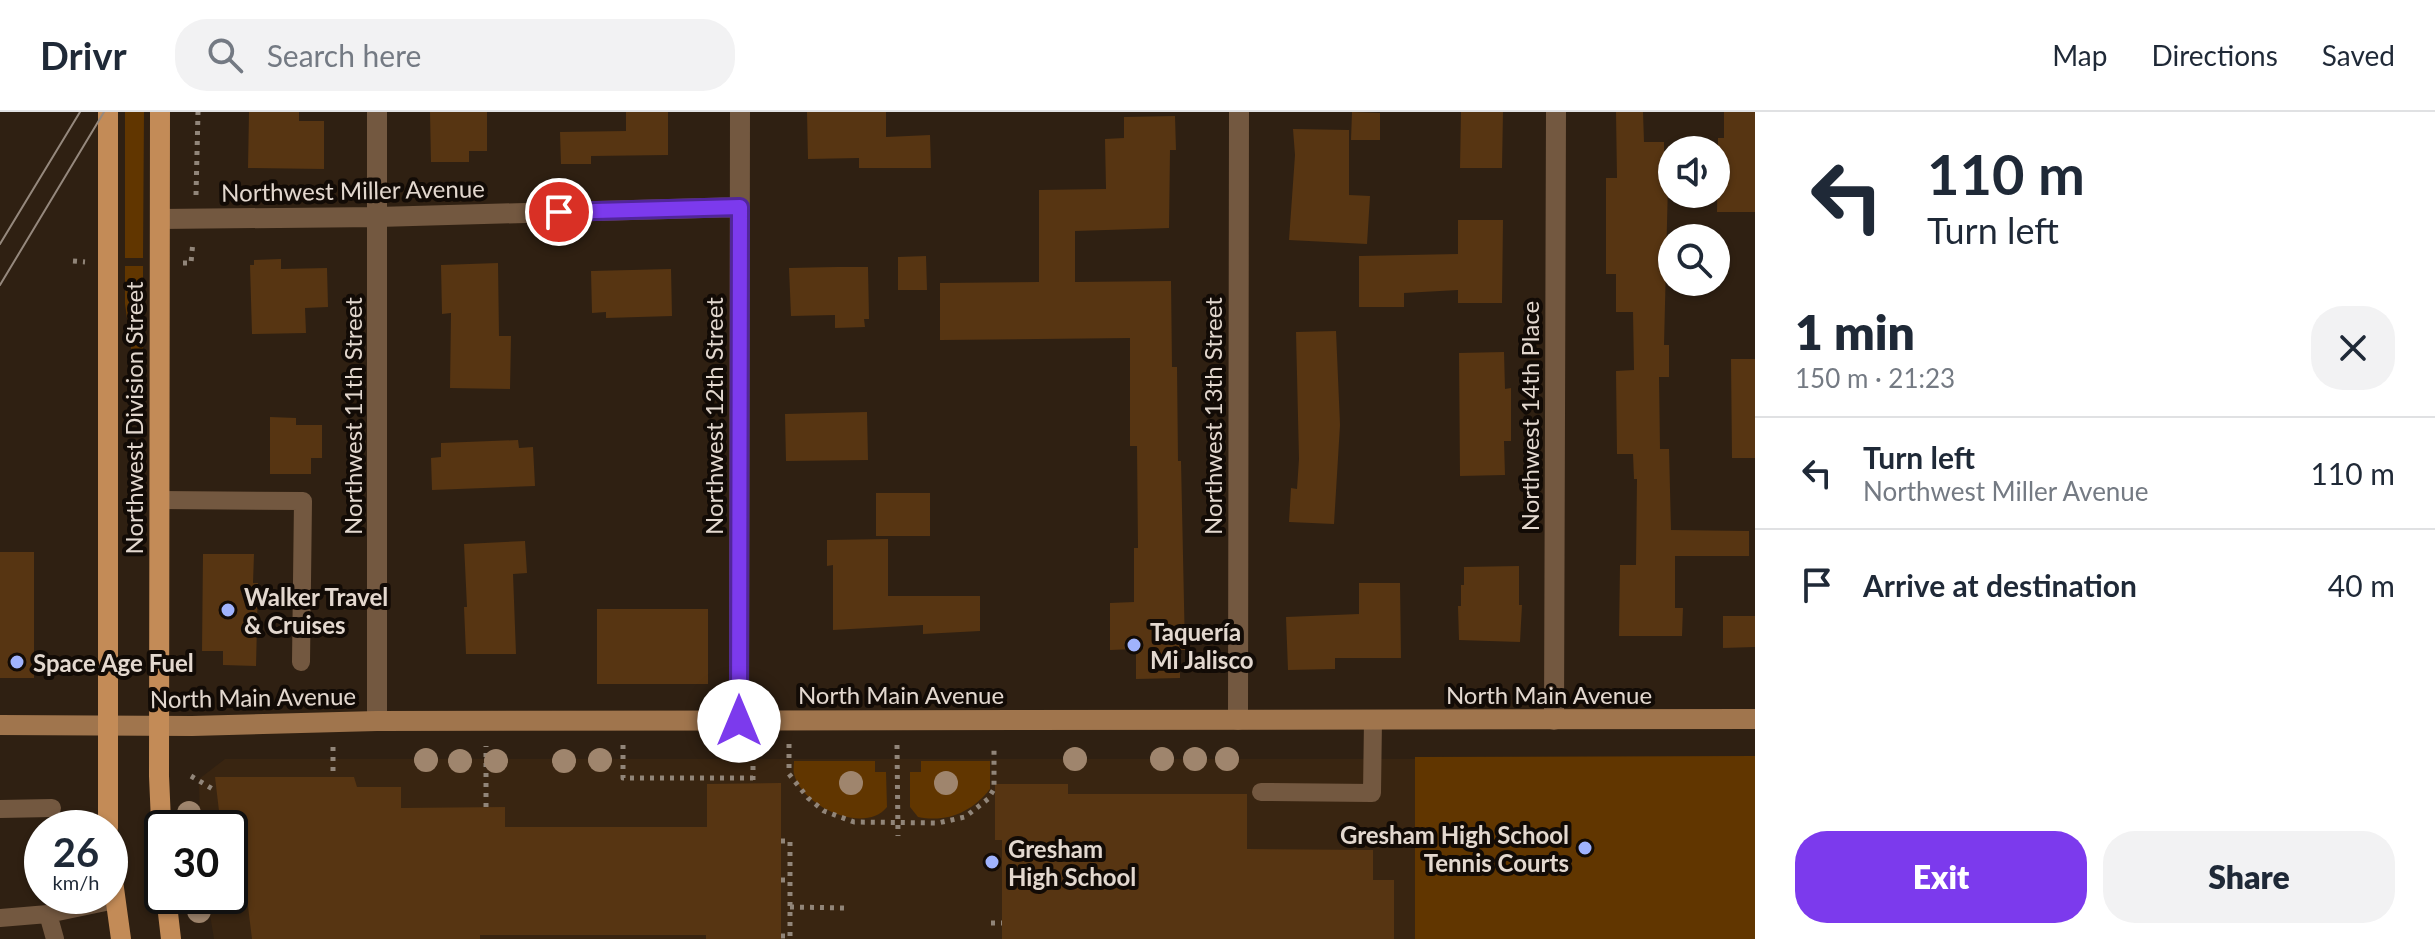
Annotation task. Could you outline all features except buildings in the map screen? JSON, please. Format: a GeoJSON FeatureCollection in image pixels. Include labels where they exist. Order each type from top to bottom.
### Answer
{"type":"FeatureCollection","features":[{"type":"Feature","properties":{"kind":"main road","name":"Northwest Division Street"},"geometry":{"type":"LineString","coordinates":[[108,112],[108,810]]}},
{"type":"Feature","properties":{"kind":"main road","name":"Northwest Division Street"},"geometry":{"type":"LineString","coordinates":[[160,112],[161,810]]}},
{"type":"Feature","properties":{"kind":"main road"},"geometry":{"type":"LineString","coordinates":[[117,914],[121,939]]}},
{"type":"Feature","properties":{"kind":"main road"},"geometry":{"type":"LineString","coordinates":[[168,914],[171,939]]}},
{"type":"Feature","properties":{"kind":"street","name":"Northwest 11th Street"},"geometry":{"type":"LineString","coordinates":[[377,112],[377,721]]}},
{"type":"Feature","properties":{"kind":"street","name":"Northwest 12th Street"},"geometry":{"type":"LineString","coordinates":[[739,721],[740,112]]}},
{"type":"Feature","properties":{"kind":"street","name":"Northwest 13th Street"},"geometry":{"type":"LineString","coordinates":[[1238,720],[1239,112]]}},
{"type":"Feature","properties":{"kind":"street","name":"Northwest 14th Place"},"geometry":{"type":"LineString","coordinates":[[1554,720],[1556,112]]}},
{"type":"Feature","properties":{"kind":"street","name":"Northwest Miller Avenue"},"geometry":{"type":"LineString","coordinates":[[160,219],[378,217],[740,207]]}},
{"type":"Feature","properties":{"kind":"street","name":"North Main Avenue"},"geometry":{"type":"LineString","coordinates":[[0,725],[377,721],[1755,719]]}},
{"type":"Feature","properties":{"kind":"lane"},"geometry":{"type":"LineString","coordinates":[[159,500],[303,501],[301,662]]}},
{"type":"Feature","properties":{"kind":"lane"},"geometry":{"type":"LineString","coordinates":[[1261,792],[1372,793],[1373,720]]}},
{"type":"Feature","properties":{"kind":"lane"},"geometry":{"type":"LineString","coordinates":[[0,809],[52,808]]}},
{"type":"Feature","properties":{"kind":"lane"},"geometry":{"type":"LineString","coordinates":[[0,918],[48,914],[55,939]]}},
{"type":"Feature","properties":{"kind":"path"},"geometry":{"type":"LineString","coordinates":[[790,720],[789,774],[808,798],[843,820],[946,823],[974,811],[994,789],[994,720]]}},
{"type":"Feature","properties":{"kind":"path"},"geometry":{"type":"LineString","coordinates":[[897,720],[898,836]]}},
{"type":"Feature","properties":{"kind":"path"},"geometry":{"type":"LineString","coordinates":[[486,807],[487,721]]}},
{"type":"Feature","properties":{"kind":"path"},"geometry":{"type":"LineString","coordinates":[[623,721],[623,778],[753,781],[753,764]]}},
{"type":"Feature","properties":{"kind":"path"},"geometry":{"type":"LineString","coordinates":[[191,776],[216,791]]}},
{"type":"Feature","properties":{"kind":"path"},"geometry":{"type":"LineString","coordinates":[[781,841],[790,841],[790,938],[781,936]]}},
{"type":"Feature","properties":{"kind":"path"},"geometry":{"type":"LineString","coordinates":[[781,880],[790,880]]}},
{"type":"Feature","properties":{"kind":"path"},"geometry":{"type":"LineString","coordinates":[[790,907],[847,908]]}},
{"type":"Feature","properties":{"kind":"path"},"geometry":{"type":"LineString","coordinates":[[991,923],[1002,923]]}},
{"type":"Feature","properties":{"kind":"shaded area"},"geometry":{"type":"Polygon","coordinates":[[[125,112],[144,112],[143,258],[125,258],[125,112]]]}},
{"type":"Feature","properties":{"kind":"shaded area"},"geometry":{"type":"Polygon","coordinates":[[[125,266],[143,266],[143,384],[136,384],[125,304],[125,266]]]}},
{"type":"Feature","properties":{"kind":"shaded area","name":"Gresham High School Tennis Courts"},"geometry":{"type":"Polygon","coordinates":[[[1755,756],[1755,939],[1415,939],[1415,757],[1755,756]]]}},
{"type":"Feature","properties":{"kind":"shaded area","name":"Gresham High School"},"geometry":{"type":"Polygon","coordinates":[[[225,759],[1755,759],[1755,939],[214,939],[210,914],[248,914],[248,810],[200,810],[199,779],[225,759]]]}},
{"type":"Feature","properties":{"kind":"shaded area"},"geometry":{"type":"Polygon","coordinates":[[[794,761],[875,761],[875,772],[886,772],[887,807],[877,815],[864,818],[835,813],[809,797],[799,786],[794,774],[794,761]]]}},
{"type":"Feature","properties":{"kind":"shaded area"},"geometry":{"type":"Polygon","coordinates":[[[921,761],[990,761],[990,789],[975,804],[958,814],[939,818],[918,817],[910,807],[910,772],[921,772],[921,761]]]}},
{"type":"Feature","properties":{"kind":"tram line"},"geometry":{"type":"LineString","coordinates":[[0,244],[80,112]]}},
{"type":"Feature","properties":{"kind":"tram line"},"geometry":{"type":"LineString","coordinates":[[0,285],[104,112]]}},
{"type":"Feature","properties":{"kind":"place","name":"Walker Travel & Cruises"},"geometry":{"type":"Point","coordinates":[228,610]}},
{"type":"Feature","properties":{"kind":"place","name":"Taquería Mi Jalisco"},"geometry":{"type":"Point","coordinates":[1134,645]}},
{"type":"Feature","properties":{"kind":"place","name":"Space Age Fuel"},"geometry":{"type":"Point","coordinates":[17,662]}},
{"type":"Feature","properties":{"kind":"place","name":"Gresham High School Tennis Courts"},"geometry":{"type":"Point","coordinates":[1585,848]}},
{"type":"Feature","properties":{"kind":"place","name":"Gresham High School"},"geometry":{"type":"Point","coordinates":[992,862]}},
{"type":"Feature","properties":{"kind":"route"},"geometry":{"type":"LineString","coordinates":[[559,212],[740,207],[739,721]]}}]}
